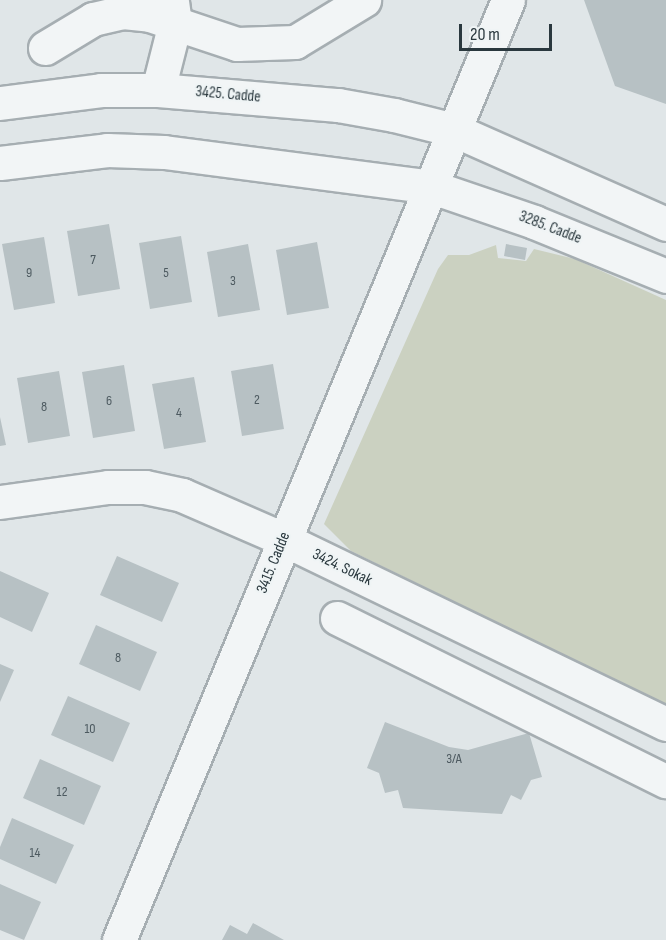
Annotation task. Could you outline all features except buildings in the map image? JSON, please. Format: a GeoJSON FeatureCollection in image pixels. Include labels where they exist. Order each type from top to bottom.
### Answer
{"type":"FeatureCollection","features":[{"type":"Feature","properties":{"kind":"street"},"geometry":{"type":"LineString","coordinates":[[45,48],[93,19],[123,12],[150,15],[173,12],[237,44],[295,42],[364,0]]}},
{"type":"Feature","properties":{"kind":"street","name":"3415. Cadde"},"geometry":{"type":"LineString","coordinates":[[119,940],[508,0]]}},
{"type":"Feature","properties":{"kind":"street"},"geometry":{"type":"LineString","coordinates":[[158,90],[173,12]]}},
{"type":"Feature","properties":{"kind":"street","name":"3425. Cadde"},"geometry":{"type":"LineString","coordinates":[[0,103],[101,90],[158,90],[338,105],[454,130]]}},
{"type":"Feature","properties":{"kind":"street"},"geometry":{"type":"LineString","coordinates":[[454,130],[666,224]]}},
{"type":"Feature","properties":{"kind":"street"},"geometry":{"type":"LineString","coordinates":[[0,163],[107,150],[164,152],[432,187]]}},
{"type":"Feature","properties":{"kind":"street","name":"3285. Cadde"},"geometry":{"type":"LineString","coordinates":[[432,187],[534,222],[666,276]]}},
{"type":"Feature","properties":{"kind":"street","name":"3424. Sokak"},"geometry":{"type":"LineString","coordinates":[[0,502],[108,487],[145,488],[182,495],[283,539],[666,723]]}},
{"type":"Feature","properties":{"kind":"street"},"geometry":{"type":"LineString","coordinates":[[337,618],[666,780]]}},
{"type":"Feature","properties":{"kind":"green space"},"geometry":{"type":"Polygon","coordinates":[[[496,245],[498,258],[526,261],[534,249],[575,259],[666,300],[666,705],[351,551],[324,524],[438,269],[448,255],[469,255],[496,245]]]}}]}
